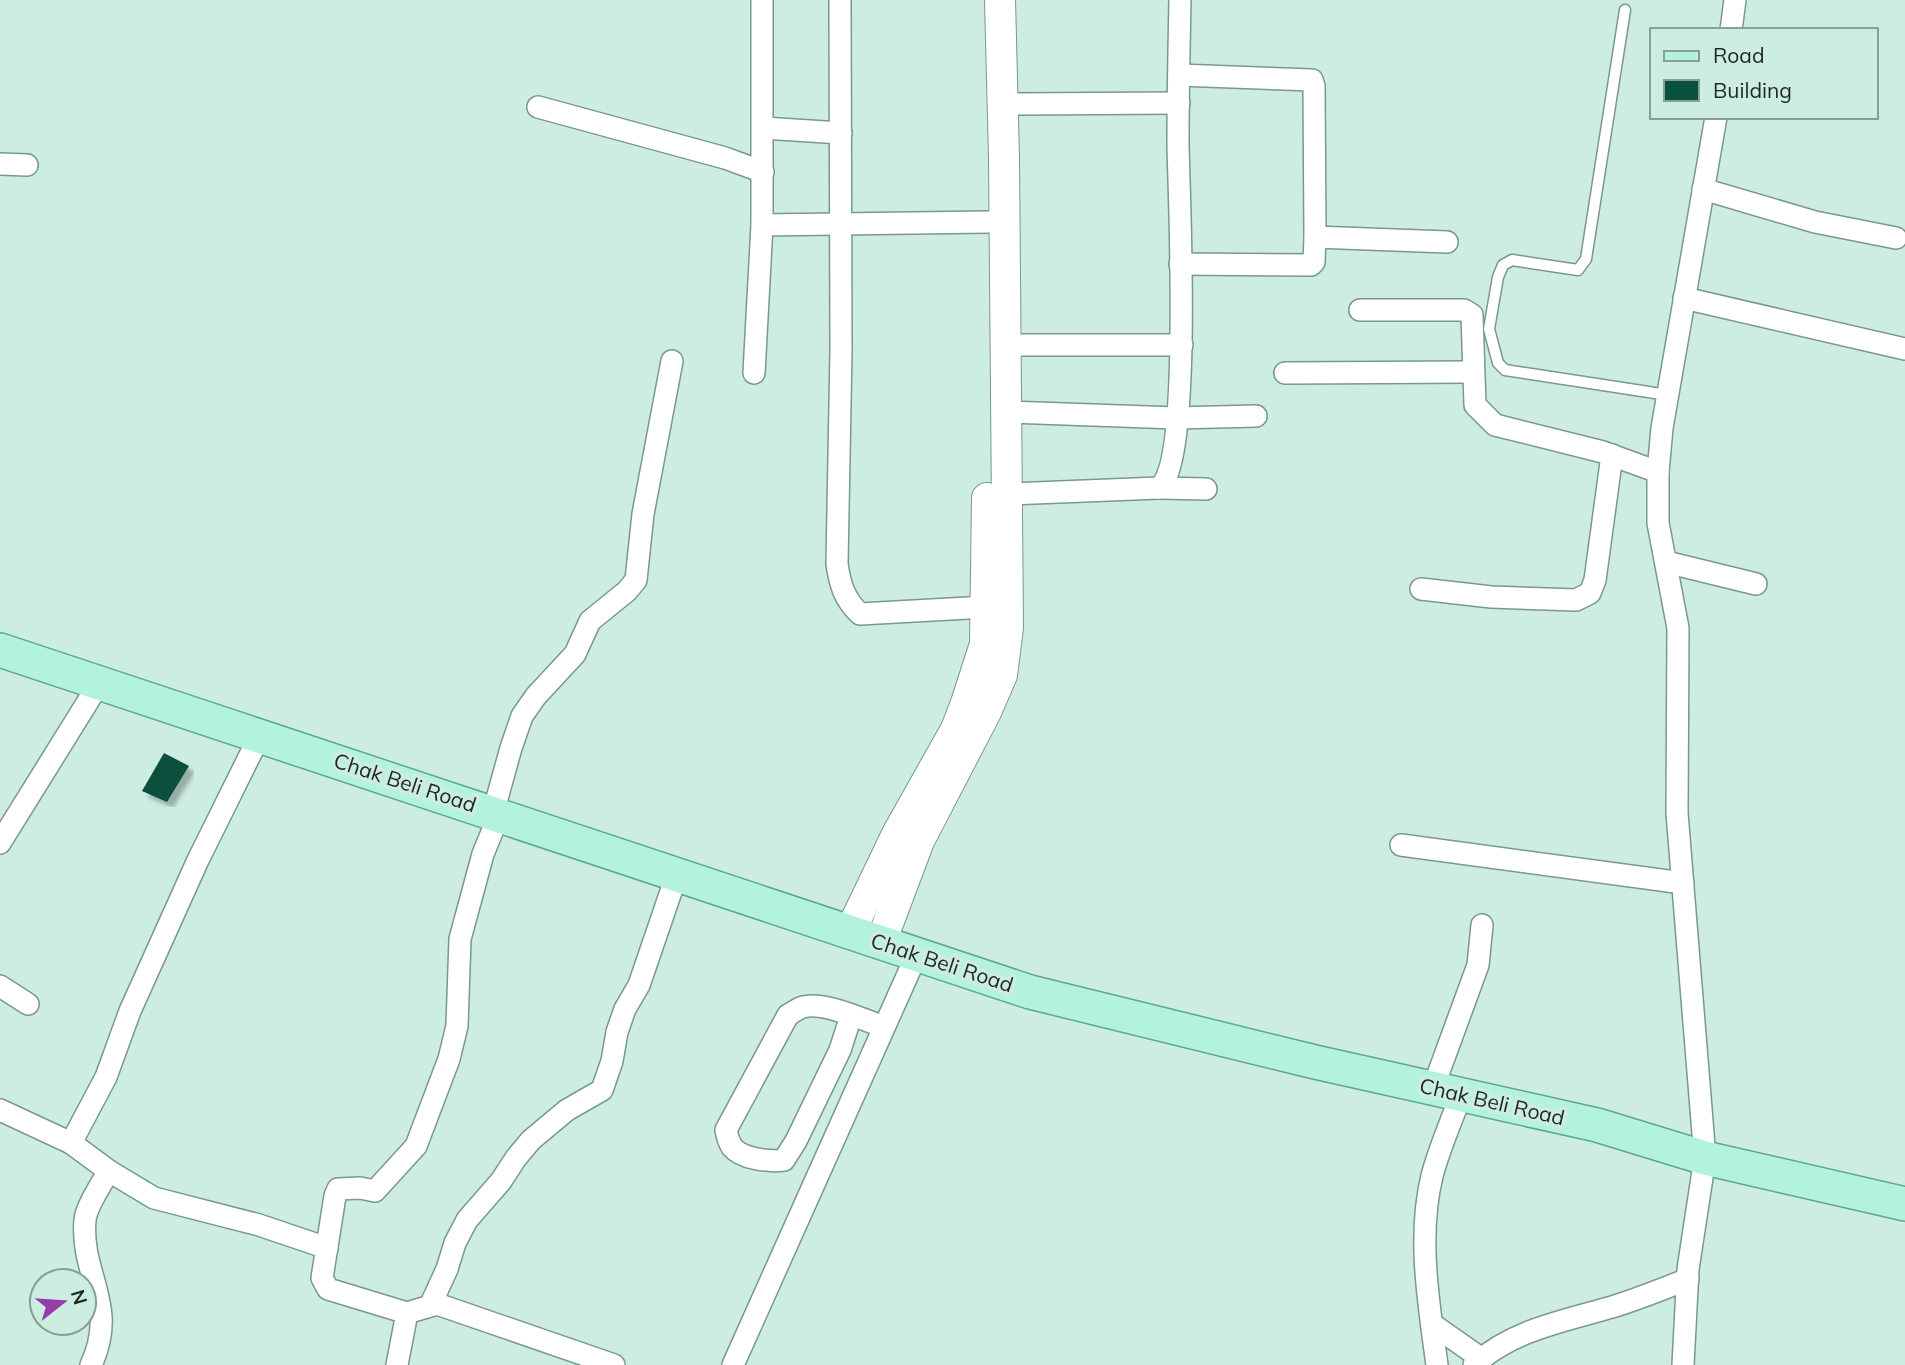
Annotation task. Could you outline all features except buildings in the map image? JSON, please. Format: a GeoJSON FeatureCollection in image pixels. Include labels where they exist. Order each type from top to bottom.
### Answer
{"type":"FeatureCollection","features":[{"type":"Feature","properties":{"kind":"main road","name":"Chak Beli Road"},"geometry":{"type":"LineString","coordinates":[[0,650],[1030,992],[1315,1062],[1597,1125],[1705,1158],[1905,1204]]}},
{"type":"Feature","properties":{"kind":"street"},"geometry":{"type":"LineString","coordinates":[[754,373],[762,225],[762,0]]}},
{"type":"Feature","properties":{"kind":"street"},"geometry":{"type":"LineString","coordinates":[[840,0],[841,224],[837,564],[840,584],[850,604],[860,614],[986,607]]}},
{"type":"Feature","properties":{"kind":"street"},"geometry":{"type":"LineString","coordinates":[[881,942],[919,841],[1002,676],[1008,628],[1005,345],[986,0]]}},
{"type":"Feature","properties":{"kind":"street"},"geometry":{"type":"LineString","coordinates":[[850,932],[897,834],[956,729],[967,704],[985,644],[989,222],[1003,104],[1000,0]]}},
{"type":"Feature","properties":{"kind":"street"},"geometry":{"type":"LineString","coordinates":[[1159,488],[1166,482],[1172,461],[1182,345],[1178,103],[1180,0]]}},
{"type":"Feature","properties":{"kind":"street"},"geometry":{"type":"LineString","coordinates":[[1731,28],[1735,0]]}},
{"type":"Feature","properties":{"kind":"street"},"geometry":{"type":"LineString","coordinates":[[1179,75],[1312,80],[1315,237],[1314,262],[1311,265],[1180,264]]}},
{"type":"Feature","properties":{"kind":"street"},"geometry":{"type":"LineString","coordinates":[[1003,104],[1178,103]]}},
{"type":"Feature","properties":{"kind":"street"},"geometry":{"type":"LineString","coordinates":[[538,107],[725,158],[763,172]]}},
{"type":"Feature","properties":{"kind":"street"},"geometry":{"type":"LineString","coordinates":[[1683,1365],[1688,1279],[1705,1158],[1677,813],[1678,628],[1658,523],[1658,472],[1662,428],[1716,119]]}},
{"type":"Feature","properties":{"kind":"street"},"geometry":{"type":"LineString","coordinates":[[763,128],[841,133]]}},
{"type":"Feature","properties":{"kind":"street"},"geometry":{"type":"LineString","coordinates":[[0,164],[27,165]]}},
{"type":"Feature","properties":{"kind":"street"},"geometry":{"type":"LineString","coordinates":[[1703,189],[1815,222],[1896,238]]}},
{"type":"Feature","properties":{"kind":"street"},"geometry":{"type":"LineString","coordinates":[[762,225],[989,222]]}},
{"type":"Feature","properties":{"kind":"street"},"geometry":{"type":"LineString","coordinates":[[1315,237],[1447,242]]}},
{"type":"Feature","properties":{"kind":"street"},"geometry":{"type":"LineString","coordinates":[[1684,299],[1905,349]]}},
{"type":"Feature","properties":{"kind":"street"},"geometry":{"type":"LineString","coordinates":[[1360,310],[1464,310],[1472,315],[1475,405],[1495,425],[1612,455],[1658,472]]}},
{"type":"Feature","properties":{"kind":"street"},"geometry":{"type":"LineString","coordinates":[[1005,345],[1182,345]]}},
{"type":"Feature","properties":{"kind":"street"},"geometry":{"type":"LineString","coordinates":[[614,1365],[437,1304],[407,1313],[328,1289],[322,1278],[338,1189],[360,1188],[375,1191],[416,1146],[445,1069],[457,1026],[460,939],[496,814],[510,748],[522,716],[536,696],[575,654],[590,621],[626,592],[635,580],[643,514],[672,361]]}},
{"type":"Feature","properties":{"kind":"street"},"geometry":{"type":"LineString","coordinates":[[1285,373],[1473,372]]}},
{"type":"Feature","properties":{"kind":"street"},"geometry":{"type":"LineString","coordinates":[[1006,412],[1176,418],[1256,416]]}},
{"type":"Feature","properties":{"kind":"street"},"geometry":{"type":"LineString","coordinates":[[1421,589],[1491,597],[1576,600],[1590,593],[1595,580],[1612,455]]}},
{"type":"Feature","properties":{"kind":"street"},"geometry":{"type":"LineString","coordinates":[[1007,494],[1159,488],[1206,489]]}},
{"type":"Feature","properties":{"kind":"street"},"geometry":{"type":"LineString","coordinates":[[1666,562],[1756,584]]}},
{"type":"Feature","properties":{"kind":"street"},"geometry":{"type":"LineString","coordinates":[[0,843],[100,682]]}},
{"type":"Feature","properties":{"kind":"street"},"geometry":{"type":"LineString","coordinates":[[71,1143],[106,1077],[130,1010],[198,860],[260,735]]}},
{"type":"Feature","properties":{"kind":"street"},"geometry":{"type":"LineString","coordinates":[[1401,845],[1683,883]]}},
{"type":"Feature","properties":{"kind":"street"},"geometry":{"type":"LineString","coordinates":[[430,1306],[467,1220],[501,1181],[516,1158],[531,1140],[567,1110],[602,1090],[625,1009],[639,985],[677,874]]}},
{"type":"Feature","properties":{"kind":"street"},"geometry":{"type":"LineString","coordinates":[[1437,1365],[1426,1238],[1428,1203],[1447,1092],[1478,965],[1482,925]]}},
{"type":"Feature","properties":{"kind":"street"},"geometry":{"type":"LineString","coordinates":[[733,1365],[917,954]]}},
{"type":"Feature","properties":{"kind":"street"},"geometry":{"type":"LineString","coordinates":[[0,986],[27,1004]]}},
{"type":"Feature","properties":{"kind":"street"},"geometry":{"type":"LineString","coordinates":[[851,1016],[839,1050],[796,1141],[783,1160],[770,1162],[737,1151],[731,1145],[726,1130],[788,1015],[801,1007],[813,1006],[851,1016],[884,1027]]}},
{"type":"Feature","properties":{"kind":"street"},"geometry":{"type":"LineString","coordinates":[[0,1110],[71,1143],[109,1171],[154,1198],[259,1225],[327,1248]]}},
{"type":"Feature","properties":{"kind":"street"},"geometry":{"type":"LineString","coordinates":[[91,1365],[99,1348],[102,1331],[101,1306],[89,1256],[85,1217],[109,1171]]}},
{"type":"Feature","properties":{"kind":"street"},"geometry":{"type":"LineString","coordinates":[[1432,1324],[1478,1362],[1501,1344],[1524,1333],[1623,1303],[1688,1279]]}},
{"type":"Feature","properties":{"kind":"street"},"geometry":{"type":"LineString","coordinates":[[397,1365],[407,1313]]}},
{"type":"Feature","properties":{"kind":"lane"},"geometry":{"type":"LineString","coordinates":[[1625,10],[1586,259],[1578,270],[1511,260],[1503,265],[1498,277],[1489,329],[1498,363],[1505,370],[1668,395]]}}]}
